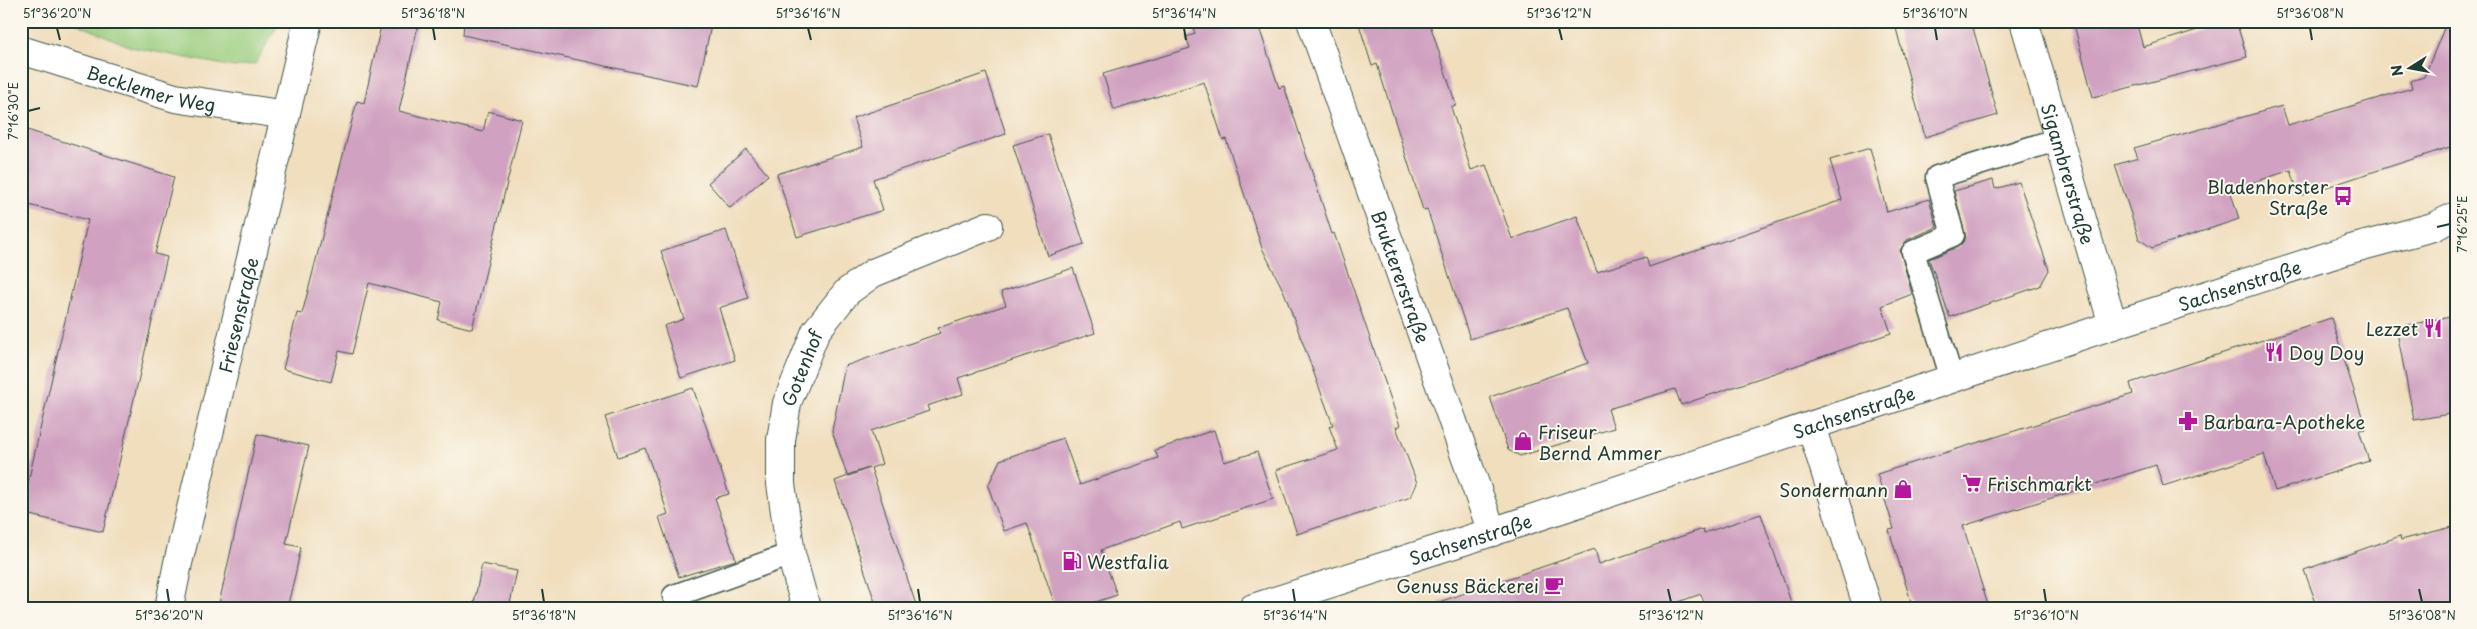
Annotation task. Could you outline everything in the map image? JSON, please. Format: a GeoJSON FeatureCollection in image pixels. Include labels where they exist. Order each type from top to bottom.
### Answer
{"type":"FeatureCollection","features":[{"type":"Feature","properties":{"kind":"street","name":"Friesenstraße"},"geometry":{"type":"LineString","coordinates":[[169,608],[178,563],[308,21]]}},
{"type":"Feature","properties":{"kind":"street","name":"Bruktererstraße"},"geometry":{"type":"LineString","coordinates":[[1311,21],[1492,532]]}},
{"type":"Feature","properties":{"kind":"street","name":"Sigambrerstraße"},"geometry":{"type":"LineString","coordinates":[[2024,21],[2113,325]]}},
{"type":"Feature","properties":{"kind":"street","name":"Becklemer Weg"},"geometry":{"type":"LineString","coordinates":[[21,50],[175,98],[286,115]]}},
{"type":"Feature","properties":{"kind":"street","name":"Sachsenstraße"},"geometry":{"type":"LineString","coordinates":[[1253,608],[1492,532],[2113,325],[2351,250],[2433,227],[2456,216]]}},
{"type":"Feature","properties":{"kind":"street","name":"Gotenhof"},"geometry":{"type":"LineString","coordinates":[[806,608],[791,554],[780,484],[782,440],[787,403],[816,331],[847,292],[873,273],[988,226]]}},
{"type":"Feature","properties":{"kind":"street"},"geometry":{"type":"LineString","coordinates":[[1811,426],[1868,608]]}},
{"type":"Feature","properties":{"kind":"lane"},"geometry":{"type":"LineString","coordinates":[[1952,379],[1913,252],[1953,235],[1937,177],[2059,139]]}},
{"type":"Feature","properties":{"kind":"lane"},"geometry":{"type":"LineString","coordinates":[[674,596],[791,554]]}},
{"type":"Feature","properties":{"kind":"green space"},"geometry":{"type":"Polygon","coordinates":[[[71,21],[280,21],[255,64],[234,67],[131,47],[71,21]]]}},
{"type":"Feature","properties":{"kind":"building"},"geometry":{"type":"Polygon","coordinates":[[[382,21],[419,21],[399,111],[483,132],[488,111],[522,120],[472,329],[438,320],[442,302],[369,283],[352,354],[339,351],[331,382],[283,369],[297,313],[302,314],[357,101],[364,103],[382,21]]]}},
{"type":"Feature","properties":{"kind":"building"},"geometry":{"type":"Polygon","coordinates":[[[464,21],[712,21],[698,86],[463,35],[464,21]]]}},
{"type":"Feature","properties":{"kind":"building"},"geometry":{"type":"Polygon","coordinates":[[[1191,21],[1257,21],[1279,88],[1284,86],[1332,234],[1334,233],[1400,426],[1396,427],[1417,483],[1411,497],[1297,534],[1276,470],[1338,450],[1329,426],[1333,425],[1284,292],[1262,248],[1226,139],[1223,140],[1204,82],[1114,110],[1103,74],[1190,48],[1186,37],[1195,34],[1191,21]]]}},
{"type":"Feature","properties":{"kind":"building"},"geometry":{"type":"Polygon","coordinates":[[[1358,21],[1429,21],[1456,105],[1451,107],[1471,170],[1486,165],[1512,239],[1577,216],[1597,272],[1646,257],[1649,267],[1842,200],[1830,160],[1870,148],[1887,212],[1929,199],[1937,227],[1907,240],[1900,250],[1912,294],[1882,306],[1891,333],[1681,405],[1675,389],[1608,409],[1614,428],[1520,456],[1508,450],[1490,397],[1588,363],[1567,308],[1470,339],[1427,209],[1423,210],[1377,64],[1372,66],[1358,21]]]}},
{"type":"Feature","properties":{"kind":"building"},"geometry":{"type":"Polygon","coordinates":[[[1894,21],[1971,21],[1998,115],[1925,137],[1894,21]]]}},
{"type":"Feature","properties":{"kind":"building"},"geometry":{"type":"Polygon","coordinates":[[[2073,21],[2136,21],[2143,47],[2226,21],[2236,21],[2247,57],[2093,97],[2073,21]]]}},
{"type":"Feature","properties":{"kind":"building"},"geometry":{"type":"Polygon","coordinates":[[[2447,21],[2456,21],[2456,145],[2299,196],[2291,170],[2230,190],[2239,219],[2152,248],[2139,239],[2115,165],[2138,158],[2134,148],[2282,106],[2288,125],[2412,88],[2410,81],[2424,77],[2447,21]]]}},
{"type":"Feature","properties":{"kind":"building"},"geometry":{"type":"Polygon","coordinates":[[[986,73],[1006,134],[873,179],[883,210],[797,237],[777,174],[863,147],[853,118],[986,73]]]}},
{"type":"Feature","properties":{"kind":"building"},"geometry":{"type":"Polygon","coordinates":[[[21,128],[174,177],[155,254],[167,257],[103,532],[21,513],[88,220],[21,203],[21,128]]]}},
{"type":"Feature","properties":{"kind":"building"},"geometry":{"type":"Polygon","coordinates":[[[1048,134],[1084,244],[1048,256],[1013,145],[1048,134]]]}},
{"type":"Feature","properties":{"kind":"building"},"geometry":{"type":"Polygon","coordinates":[[[746,149],[768,175],[730,208],[708,183],[746,149]]]}},
{"type":"Feature","properties":{"kind":"building"},"geometry":{"type":"Polygon","coordinates":[[[1993,180],[1995,189],[2019,182],[2049,270],[2040,286],[1950,317],[1929,259],[1958,247],[1966,238],[1954,191],[1993,180]]]}},
{"type":"Feature","properties":{"kind":"building"},"geometry":{"type":"Polygon","coordinates":[[[726,230],[748,298],[719,308],[735,360],[681,378],[664,326],[684,319],[661,251],[726,230]]]}},
{"type":"Feature","properties":{"kind":"building"},"geometry":{"type":"Polygon","coordinates":[[[1073,268],[1095,333],[958,378],[963,394],[927,406],[929,411],[871,431],[882,464],[871,468],[917,608],[877,608],[835,481],[869,468],[847,475],[832,431],[845,366],[940,333],[938,328],[1006,305],[1001,292],[1073,268]]]}},
{"type":"Feature","properties":{"kind":"building"},"geometry":{"type":"Polygon","coordinates":[[[2456,316],[2456,413],[2414,420],[2396,327],[2456,316]]]}},
{"type":"Feature","properties":{"kind":"building"},"geometry":{"type":"Polygon","coordinates":[[[2331,318],[2366,429],[2359,430],[2369,461],[2275,491],[2264,454],[2163,486],[2156,465],[1963,526],[1989,608],[1913,608],[1889,530],[1894,529],[1877,474],[2133,394],[2130,383],[2331,318]]]}},
{"type":"Feature","properties":{"kind":"building"},"geometry":{"type":"Polygon","coordinates":[[[693,388],[729,494],[715,498],[736,560],[679,577],[659,517],[668,514],[645,448],[618,457],[605,417],[693,388]]]}},
{"type":"Feature","properties":{"kind":"building"},"geometry":{"type":"Polygon","coordinates":[[[1214,430],[1224,462],[1257,452],[1273,499],[1182,529],[1180,522],[1101,550],[1117,595],[1077,608],[1056,608],[1027,523],[1004,531],[988,486],[1000,460],[1063,438],[1080,485],[1158,458],[1155,450],[1214,430]]]}},
{"type":"Feature","properties":{"kind":"building"},"geometry":{"type":"Polygon","coordinates":[[[257,434],[309,446],[286,544],[301,547],[296,571],[287,608],[218,608],[257,434]]]}},
{"type":"Feature","properties":{"kind":"building"},"geometry":{"type":"Polygon","coordinates":[[[1761,514],[1793,608],[1706,608],[1701,594],[1661,608],[1440,608],[1439,602],[1595,549],[1599,564],[1703,529],[1704,533],[1761,514]]]}},
{"type":"Feature","properties":{"kind":"building"},"geometry":{"type":"Polygon","coordinates":[[[2456,526],[2456,608],[2318,608],[2304,570],[2400,536],[2401,540],[2456,526]]]}},
{"type":"Feature","properties":{"kind":"building"},"geometry":{"type":"Polygon","coordinates":[[[482,564],[517,571],[509,608],[473,608],[482,564]]]}},
{"type":"Feature","properties":{"kind":"place","name":"Bladenhorster Straße"},"geometry":{"type":"Point","coordinates":[2343,196]}},
{"type":"Feature","properties":{"kind":"place","name":"Lezzet"},"geometry":{"type":"Point","coordinates":[2433,328]}},
{"type":"Feature","properties":{"kind":"place","name":"Doy Doy"},"geometry":{"type":"Point","coordinates":[2274,352]}},
{"type":"Feature","properties":{"kind":"place","name":"Barbara-Apotheke"},"geometry":{"type":"Point","coordinates":[2188,421]}},
{"type":"Feature","properties":{"kind":"place","name":"Friseur Bernd Ammer"},"geometry":{"type":"Point","coordinates":[1523,441]}},
{"type":"Feature","properties":{"kind":"place","name":"Frischmarkt"},"geometry":{"type":"Point","coordinates":[1972,483]}},
{"type":"Feature","properties":{"kind":"place","name":"Sondermann"},"geometry":{"type":"Point","coordinates":[1903,489]}},
{"type":"Feature","properties":{"kind":"place","name":"Westfalia"},"geometry":{"type":"Point","coordinates":[1072,561]}},
{"type":"Feature","properties":{"kind":"place","name":"Genuss Bäckerei"},"geometry":{"type":"Point","coordinates":[1554,585]}}]}
